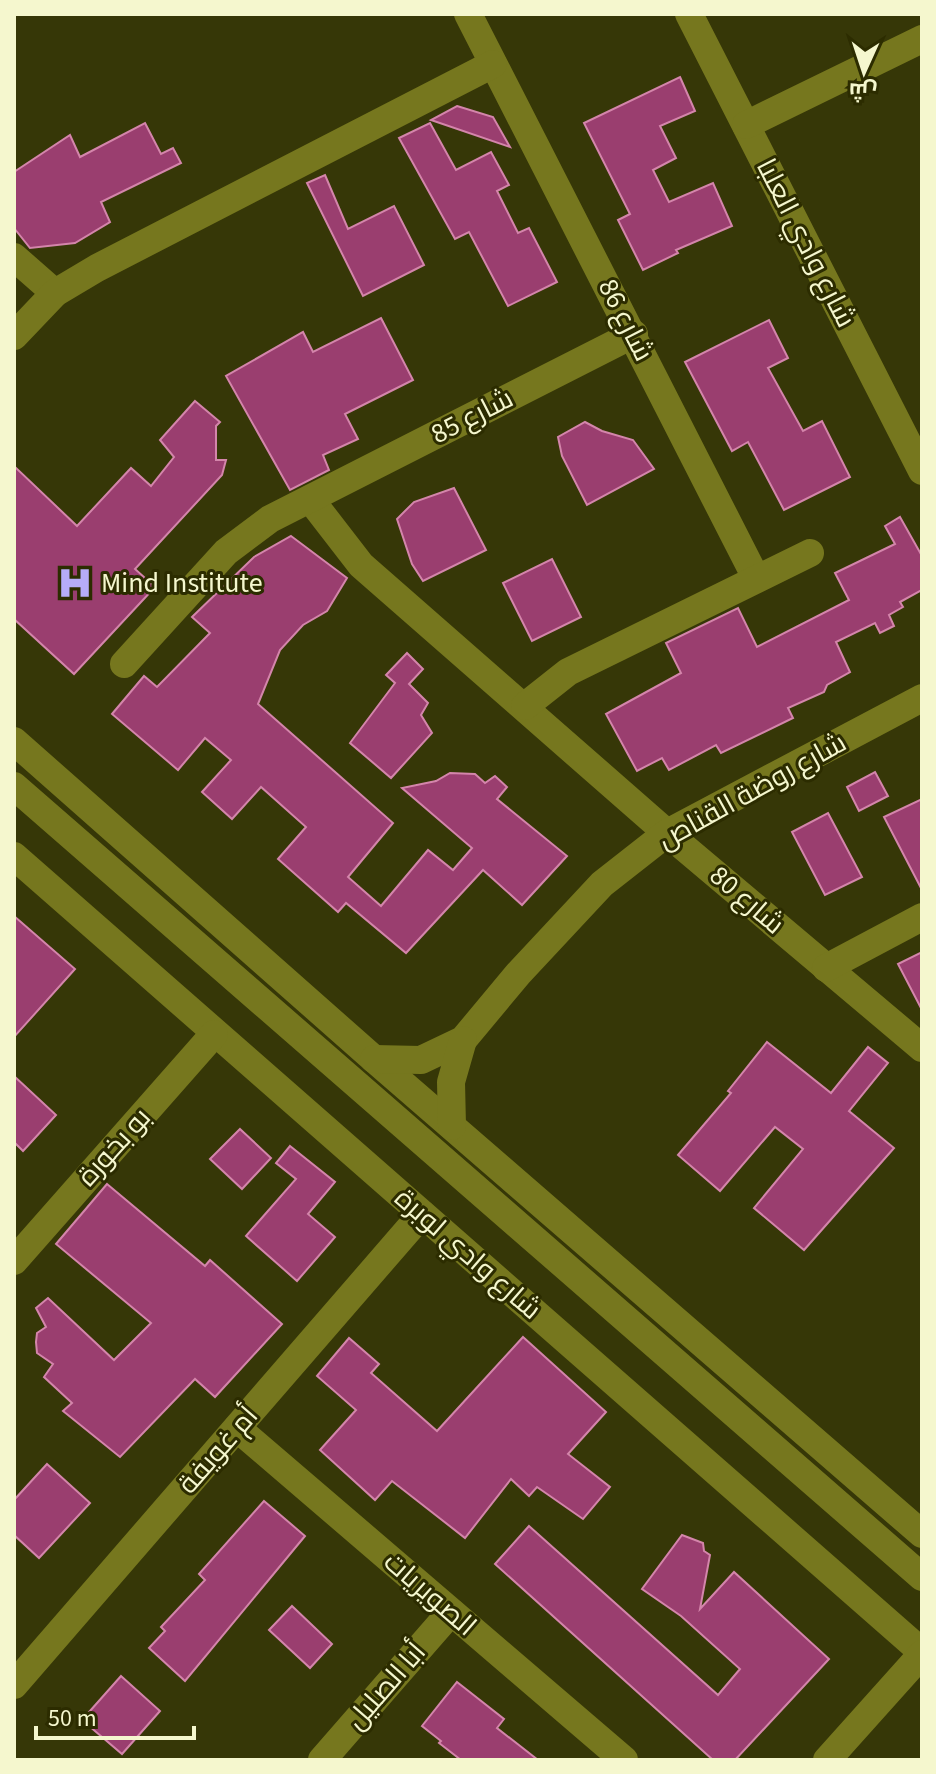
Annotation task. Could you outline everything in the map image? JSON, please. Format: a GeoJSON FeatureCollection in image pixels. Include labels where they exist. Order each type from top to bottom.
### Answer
{"type":"FeatureCollection","features":[{"type":"Feature","properties":{"kind":"street","name":"شارع 86"},"geometry":{"type":"LineString","coordinates":[[468,14],[756,578]]}},
{"type":"Feature","properties":{"kind":"street","name":"شارع وادي العلبا"},"geometry":{"type":"LineString","coordinates":[[689,14],[922,471]]}},
{"type":"Feature","properties":{"kind":"street"},"geometry":{"type":"LineString","coordinates":[[746,125],[922,39]]}},
{"type":"Feature","properties":{"kind":"street"},"geometry":{"type":"LineString","coordinates":[[14,336],[55,293],[493,64]]}},
{"type":"Feature","properties":{"kind":"street"},"geometry":{"type":"LineString","coordinates":[[14,257],[55,293]]}},
{"type":"Feature","properties":{"kind":"street","name":"شارع 85"},"geometry":{"type":"LineString","coordinates":[[124,664],[244,535],[634,334]]}},
{"type":"Feature","properties":{"kind":"street"},"geometry":{"type":"LineString","coordinates":[[310,499],[361,565],[667,833]]}},
{"type":"Feature","properties":{"kind":"street"},"geometry":{"type":"LineString","coordinates":[[525,706],[568,672],[810,553]]}},
{"type":"Feature","properties":{"kind":"street","name":"شارع روضة القناص"},"geometry":{"type":"LineString","coordinates":[[452,1126],[451,1082],[463,1040],[518,974],[602,884],[667,833],[922,698]]}},
{"type":"Feature","properties":{"kind":"street"},"geometry":{"type":"LineString","coordinates":[[14,741],[374,1059],[922,1534]]}},
{"type":"Feature","properties":{"kind":"street","name":"شارع وادي لوبرة"},"geometry":{"type":"LineString","coordinates":[[14,786],[922,1577]]}},
{"type":"Feature","properties":{"kind":"street","name":"شارع 80"},"geometry":{"type":"LineString","coordinates":[[667,833],[922,1048]]}},
{"type":"Feature","properties":{"kind":"street","name":"شارع وادي لوبرة"},"geometry":{"type":"LineString","coordinates":[[14,856],[922,1653]]}},
{"type":"Feature","properties":{"kind":"street"},"geometry":{"type":"LineString","coordinates":[[826,968],[922,917]]}},
{"type":"Feature","properties":{"kind":"street","name":"بو بخورة"},"geometry":{"type":"LineString","coordinates":[[20,1242],[214,1034]]}},
{"type":"Feature","properties":{"kind":"street","name":"شارع روضة القناص"},"geometry":{"type":"LineString","coordinates":[[374,1059],[397,1062],[421,1060],[463,1040]]}},
{"type":"Feature","properties":{"kind":"street","name":"أم غويفة"},"geometry":{"type":"LineString","coordinates":[[14,1685],[422,1214]]}},
{"type":"Feature","properties":{"kind":"street","name":"الصويريات"},"geometry":{"type":"LineString","coordinates":[[237,1428],[624,1760]]}},
{"type":"Feature","properties":{"kind":"street","name":"أبا الصليل"},"geometry":{"type":"LineString","coordinates":[[322,1760],[451,1612]]}},
{"type":"Feature","properties":{"kind":"street"},"geometry":{"type":"LineString","coordinates":[[827,1760],[922,1653]]}},
{"type":"Feature","properties":{"kind":"building"},"geometry":{"type":"Polygon","coordinates":[[[680,77],[695,111],[660,126],[676,158],[653,170],[669,202],[713,183],[732,226],[676,250],[678,253],[643,270],[618,220],[630,214],[584,123],[680,77]]]}},
{"type":"Feature","properties":{"kind":"building"},"geometry":{"type":"Polygon","coordinates":[[[457,106],[493,117],[510,147],[431,120],[457,106]]]}},
{"type":"Feature","properties":{"kind":"building"},"geometry":{"type":"Polygon","coordinates":[[[145,123],[161,154],[173,148],[181,163],[101,202],[110,222],[75,243],[30,248],[14,228],[14,172],[70,135],[80,157],[145,123]]]}},
{"type":"Feature","properties":{"kind":"building"},"geometry":{"type":"Polygon","coordinates":[[[430,123],[456,170],[491,152],[509,185],[497,191],[518,233],[529,228],[557,282],[508,306],[469,232],[455,239],[399,138],[430,123]]]}},
{"type":"Feature","properties":{"kind":"building"},"geometry":{"type":"Polygon","coordinates":[[[325,175],[348,229],[394,206],[424,265],[363,296],[307,183],[325,175]]]}},
{"type":"Feature","properties":{"kind":"building"},"geometry":{"type":"Polygon","coordinates":[[[381,318],[413,380],[345,414],[358,439],[323,455],[329,470],[290,490],[226,376],[303,332],[313,352],[381,318]]]}},
{"type":"Feature","properties":{"kind":"building"},"geometry":{"type":"Polygon","coordinates":[[[769,320],[788,358],[768,368],[803,431],[822,421],[850,477],[784,510],[748,442],[732,451],[685,362],[769,320]]]}},
{"type":"Feature","properties":{"kind":"building"},"geometry":{"type":"Polygon","coordinates":[[[195,401],[220,422],[216,426],[216,460],[226,460],[222,475],[135,569],[155,587],[74,674],[14,619],[14,466],[77,526],[131,468],[151,486],[174,457],[160,440],[195,401]]]}},
{"type":"Feature","properties":{"kind":"building"},"geometry":{"type":"Polygon","coordinates":[[[585,422],[602,431],[633,440],[654,469],[587,505],[562,456],[558,437],[585,422]]]}},
{"type":"Feature","properties":{"kind":"building"},"geometry":{"type":"Polygon","coordinates":[[[454,488],[486,550],[423,581],[412,564],[397,519],[414,502],[454,488]]]}},
{"type":"Feature","properties":{"kind":"building"},"geometry":{"type":"Polygon","coordinates":[[[900,517],[922,556],[922,590],[900,602],[903,607],[889,615],[894,626],[880,633],[875,623],[836,642],[850,672],[827,685],[824,692],[788,708],[793,718],[721,753],[716,745],[669,770],[662,758],[637,771],[606,714],[681,673],[666,643],[738,608],[757,647],[849,600],[835,573],[895,544],[885,526],[900,517]]]}},
{"type":"Feature","properties":{"kind":"building"},"geometry":{"type":"Polygon","coordinates":[[[291,536],[347,578],[327,611],[303,625],[280,650],[258,704],[393,823],[348,877],[381,906],[428,850],[453,870],[472,848],[402,788],[436,781],[450,773],[475,774],[485,783],[495,776],[507,787],[497,799],[567,856],[522,905],[483,870],[406,953],[346,903],[338,912],[278,859],[306,827],[261,787],[232,819],[202,792],[231,760],[205,738],[178,770],[112,714],[144,676],[157,687],[210,633],[192,617],[254,557],[291,536]]]}},
{"type":"Feature","properties":{"kind":"building"},"geometry":{"type":"Polygon","coordinates":[[[552,559],[581,617],[532,641],[503,583],[552,559]]]}},
{"type":"Feature","properties":{"kind":"building"},"geometry":{"type":"Polygon","coordinates":[[[407,653],[423,669],[409,684],[428,703],[421,715],[432,733],[391,778],[350,743],[395,683],[386,675],[407,653]]]}},
{"type":"Feature","properties":{"kind":"building"},"geometry":{"type":"Polygon","coordinates":[[[875,772],[888,796],[859,811],[847,787],[875,772]]]}},
{"type":"Feature","properties":{"kind":"building"},"geometry":{"type":"Polygon","coordinates":[[[922,799],[922,890],[884,817],[922,799]]]}},
{"type":"Feature","properties":{"kind":"building"},"geometry":{"type":"Polygon","coordinates":[[[828,813],[862,877],[825,895],[792,832],[828,813]]]}},
{"type":"Feature","properties":{"kind":"building"},"geometry":{"type":"Polygon","coordinates":[[[14,916],[75,969],[14,1037],[14,916]]]}},
{"type":"Feature","properties":{"kind":"building"},"geometry":{"type":"Polygon","coordinates":[[[922,952],[922,1010],[898,964],[922,952]]]}},
{"type":"Feature","properties":{"kind":"building"},"geometry":{"type":"Polygon","coordinates":[[[767,1042],[831,1093],[868,1047],[888,1063],[849,1111],[894,1148],[804,1250],[754,1208],[803,1149],[775,1127],[720,1191],[678,1155],[731,1093],[728,1091],[767,1042]]]}},
{"type":"Feature","properties":{"kind":"building"},"geometry":{"type":"Polygon","coordinates":[[[14,1076],[56,1115],[23,1151],[14,1142],[14,1076]]]}},
{"type":"Feature","properties":{"kind":"building"},"geometry":{"type":"Polygon","coordinates":[[[240,1129],[271,1158],[242,1189],[210,1159],[240,1129]]]}},
{"type":"Feature","properties":{"kind":"building"},"geometry":{"type":"Polygon","coordinates":[[[290,1146],[335,1182],[308,1214],[335,1237],[297,1281],[246,1236],[296,1179],[276,1163],[290,1146]]]}},
{"type":"Feature","properties":{"kind":"building"},"geometry":{"type":"Polygon","coordinates":[[[107,1184],[205,1266],[210,1260],[282,1324],[215,1397],[195,1379],[120,1457],[63,1411],[72,1403],[44,1377],[53,1364],[37,1353],[36,1342],[37,1333],[46,1327],[36,1308],[48,1298],[114,1360],[151,1323],[56,1244],[107,1184]]]}},
{"type":"Feature","properties":{"kind":"building"},"geometry":{"type":"Polygon","coordinates":[[[523,1337],[606,1412],[568,1454],[610,1487],[583,1519],[537,1487],[529,1496],[511,1479],[465,1538],[392,1481],[375,1500],[320,1450],[356,1410],[317,1376],[349,1338],[379,1364],[371,1373],[437,1431],[523,1337]]]}},
{"type":"Feature","properties":{"kind":"building"},"geometry":{"type":"Polygon","coordinates":[[[47,1464],[90,1503],[39,1558],[14,1535],[14,1500],[47,1464]]]}},
{"type":"Feature","properties":{"kind":"building"},"geometry":{"type":"Polygon","coordinates":[[[264,1501],[305,1536],[185,1681],[149,1648],[165,1631],[161,1627],[205,1580],[199,1574],[264,1501]]]}},
{"type":"Feature","properties":{"kind":"building"},"geometry":{"type":"Polygon","coordinates":[[[529,1526],[718,1695],[740,1669],[681,1616],[642,1589],[682,1535],[703,1543],[704,1551],[710,1555],[700,1609],[734,1572],[829,1659],[735,1760],[713,1760],[495,1564],[529,1526]]]}},
{"type":"Feature","properties":{"kind":"building"},"geometry":{"type":"Polygon","coordinates":[[[292,1606],[332,1644],[310,1668],[269,1630],[292,1606]]]}},
{"type":"Feature","properties":{"kind":"building"},"geometry":{"type":"Polygon","coordinates":[[[121,1676],[160,1711],[122,1754],[82,1720],[121,1676]]]}},
{"type":"Feature","properties":{"kind":"building"},"geometry":{"type":"Polygon","coordinates":[[[457,1682],[504,1719],[497,1728],[538,1760],[461,1760],[439,1743],[441,1741],[422,1726],[457,1682]]]}},
{"type":"Feature","properties":{"kind":"place","name":"Mind Institute"},"geometry":{"type":"Point","coordinates":[75,583]}}]}
